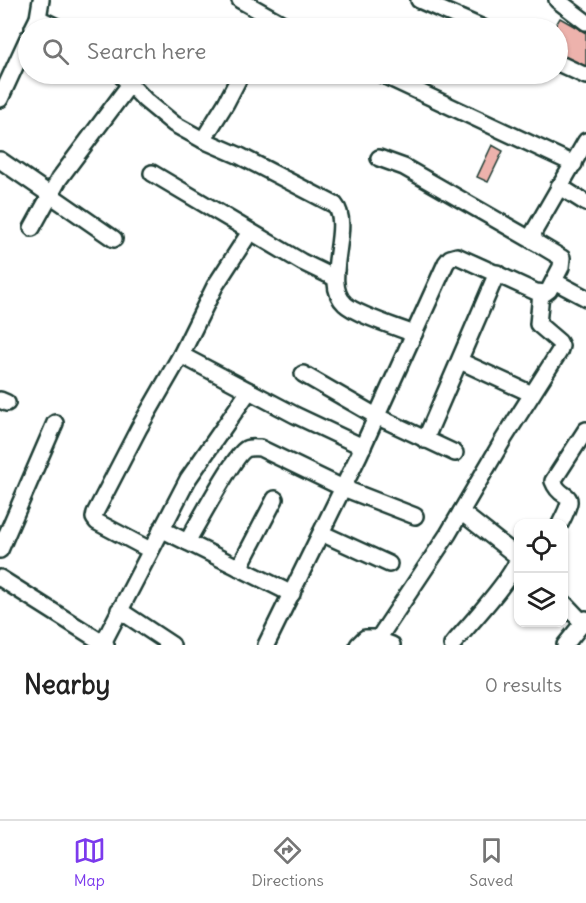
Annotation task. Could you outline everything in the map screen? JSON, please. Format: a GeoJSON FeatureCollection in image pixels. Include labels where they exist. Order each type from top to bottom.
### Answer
{"type":"FeatureCollection","features":[{"type":"Feature","properties":{"kind":"street"},"geometry":{"type":"LineString","coordinates":[[36,18],[41,0]]}},
{"type":"Feature","properties":{"kind":"street"},"geometry":{"type":"LineString","coordinates":[[240,0],[263,18]]}},
{"type":"Feature","properties":{"kind":"street"},"geometry":{"type":"LineString","coordinates":[[419,0],[460,18]]}},
{"type":"Feature","properties":{"kind":"street"},"geometry":{"type":"LineString","coordinates":[[557,0],[586,22]]}},
{"type":"Feature","properties":{"kind":"street"},"geometry":{"type":"LineString","coordinates":[[0,99],[18,60]]}},
{"type":"Feature","properties":{"kind":"street"},"geometry":{"type":"LineString","coordinates":[[568,68],[586,76]]}},
{"type":"Feature","properties":{"kind":"street"},"geometry":{"type":"LineString","coordinates":[[32,228],[59,179],[122,84]]}},
{"type":"Feature","properties":{"kind":"street"},"geometry":{"type":"LineString","coordinates":[[130,84],[174,124],[203,141],[240,156],[335,205],[340,211],[341,220],[335,278],[340,297],[345,304],[414,334]]}},
{"type":"Feature","properties":{"kind":"street"},"geometry":{"type":"LineString","coordinates":[[203,141],[236,84]]}},
{"type":"Feature","properties":{"kind":"street"},"geometry":{"type":"LineString","coordinates":[[402,84],[574,164]]}},
{"type":"Feature","properties":{"kind":"street"},"geometry":{"type":"LineString","coordinates":[[535,242],[533,237],[535,227],[586,141]]}},
{"type":"Feature","properties":{"kind":"street"},"geometry":{"type":"LineString","coordinates":[[266,645],[363,447],[441,273],[450,258],[457,256],[541,293],[549,290],[561,267],[562,258],[404,167],[379,158]]}},
{"type":"Feature","properties":{"kind":"street"},"geometry":{"type":"LineString","coordinates":[[0,160],[114,239]]}},
{"type":"Feature","properties":{"kind":"street"},"geometry":{"type":"LineString","coordinates":[[152,173],[302,262],[335,278]]}},
{"type":"Feature","properties":{"kind":"street"},"geometry":{"type":"LineString","coordinates":[[559,186],[586,203]]}},
{"type":"Feature","properties":{"kind":"street"},"geometry":{"type":"LineString","coordinates":[[150,550],[98,522],[94,518],[95,513],[139,428],[181,355],[215,286],[250,232]]}},
{"type":"Feature","properties":{"kind":"street"},"geometry":{"type":"LineString","coordinates":[[425,440],[497,273]]}},
{"type":"Feature","properties":{"kind":"street"},"geometry":{"type":"LineString","coordinates":[[554,281],[586,298]]}},
{"type":"Feature","properties":{"kind":"street"},"geometry":{"type":"LineString","coordinates":[[358,645],[365,638],[385,642],[503,440],[559,352],[561,346],[538,324],[541,293]]}},
{"type":"Feature","properties":{"kind":"street"},"geometry":{"type":"LineString","coordinates":[[181,355],[249,392],[363,447]]}},
{"type":"Feature","properties":{"kind":"street"},"geometry":{"type":"LineString","coordinates":[[460,361],[532,394]]}},
{"type":"Feature","properties":{"kind":"street"},"geometry":{"type":"LineString","coordinates":[[303,374],[376,416],[455,453]]}},
{"type":"Feature","properties":{"kind":"street"},"geometry":{"type":"LineString","coordinates":[[0,578],[84,639],[104,644],[119,610],[188,479],[249,392]]}},
{"type":"Feature","properties":{"kind":"street"},"geometry":{"type":"LineString","coordinates":[[0,550],[55,423]]}},
{"type":"Feature","properties":{"kind":"street"},"geometry":{"type":"LineString","coordinates":[[562,519],[570,500],[555,486],[553,481],[586,430]]}},
{"type":"Feature","properties":{"kind":"street"},"geometry":{"type":"LineString","coordinates":[[187,542],[229,471],[246,449],[260,448],[343,488],[415,516]]}},
{"type":"Feature","properties":{"kind":"street"},"geometry":{"type":"LineString","coordinates":[[239,568],[275,499]]}},
{"type":"Feature","properties":{"kind":"street"},"geometry":{"type":"LineString","coordinates":[[452,645],[518,563],[518,557],[460,513]]}},
{"type":"Feature","properties":{"kind":"street"},"geometry":{"type":"LineString","coordinates":[[161,529],[292,594]]}},
{"type":"Feature","properties":{"kind":"street"},"geometry":{"type":"LineString","coordinates":[[321,533],[389,564]]}},
{"type":"Feature","properties":{"kind":"street"},"geometry":{"type":"LineString","coordinates":[[565,645],[584,621],[568,607]]}},
{"type":"Feature","properties":{"kind":"street"},"geometry":{"type":"LineString","coordinates":[[119,610],[172,645]]}},
{"type":"Feature","properties":{"kind":"building"},"geometry":{"type":"Polygon","coordinates":[[[568,23],[586,33],[586,67],[568,59],[568,23]]]}},
{"type":"Feature","properties":{"kind":"building"},"geometry":{"type":"Polygon","coordinates":[[[492,145],[503,151],[488,182],[477,177],[492,145]]]}}]}
